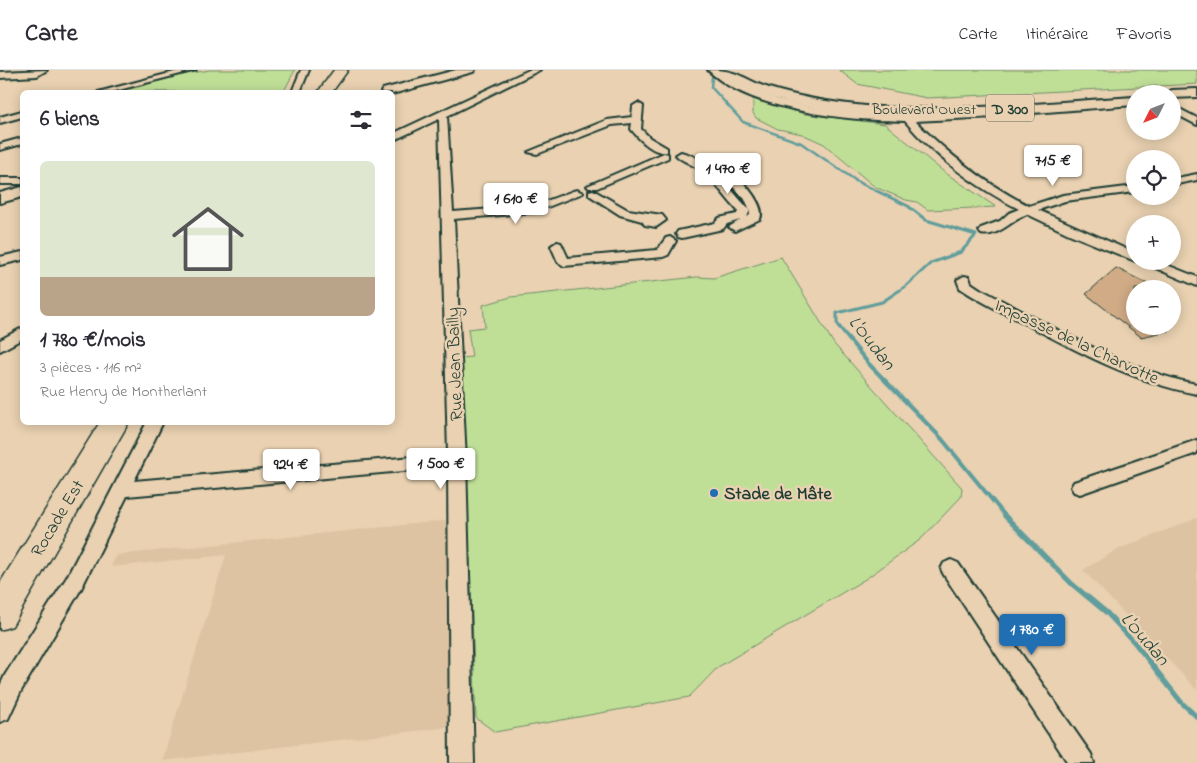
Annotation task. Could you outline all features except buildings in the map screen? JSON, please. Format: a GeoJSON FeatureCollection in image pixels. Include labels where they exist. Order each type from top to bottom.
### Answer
{"type":"FeatureCollection","features":[{"type":"Feature","properties":{"kind":"highway"},"geometry":{"type":"LineString","coordinates":[[326,90],[341,70]]}},
{"type":"Feature","properties":{"kind":"highway"},"geometry":{"type":"LineString","coordinates":[[335,90],[350,70]]}},
{"type":"Feature","properties":{"kind":"highway","name":"Rocade Est"},"geometry":{"type":"LineString","coordinates":[[0,580],[95,425]]}},
{"type":"Feature","properties":{"kind":"highway","name":"Rocade Est"},"geometry":{"type":"LineString","coordinates":[[0,614],[113,425]]}},
{"type":"Feature","properties":{"kind":"main road"},"geometry":{"type":"LineString","coordinates":[[394,90],[469,70]]}},
{"type":"Feature","properties":{"kind":"main road","name":"Boulevard Ouest"},"geometry":{"type":"LineString","coordinates":[[719,70],[746,83],[778,94],[819,103],[873,110],[943,111],[1126,102]]}},
{"type":"Feature","properties":{"kind":"main road","name":"Boulevard Ouest"},"geometry":{"type":"LineString","coordinates":[[730,70],[774,88],[849,104],[891,107],[967,106],[1126,97]]}},
{"type":"Feature","properties":{"kind":"main road"},"geometry":{"type":"LineString","coordinates":[[1181,98],[1197,93]]}},
{"type":"Feature","properties":{"kind":"main road"},"geometry":{"type":"LineString","coordinates":[[1181,99],[1197,98]]}},
{"type":"Feature","properties":{"kind":"main road"},"geometry":{"type":"LineString","coordinates":[[0,198],[20,193]]}},
{"type":"Feature","properties":{"kind":"street"},"geometry":{"type":"LineString","coordinates":[[0,75],[43,70]]}},
{"type":"Feature","properties":{"kind":"street"},"geometry":{"type":"LineString","coordinates":[[110,90],[192,70]]}},
{"type":"Feature","properties":{"kind":"street"},"geometry":{"type":"LineString","coordinates":[[297,90],[305,70]]}},
{"type":"Feature","properties":{"kind":"street"},"geometry":{"type":"LineString","coordinates":[[395,137],[536,70]]}},
{"type":"Feature","properties":{"kind":"street"},"geometry":{"type":"LineString","coordinates":[[712,70],[757,93],[797,106],[850,116],[909,120],[1126,103]]}},
{"type":"Feature","properties":{"kind":"street"},"geometry":{"type":"LineString","coordinates":[[134,72],[143,82]]}},
{"type":"Feature","properties":{"kind":"street"},"geometry":{"type":"LineString","coordinates":[[638,106],[635,120],[636,129],[642,137],[664,153]]}},
{"type":"Feature","properties":{"kind":"street"},"geometry":{"type":"LineString","coordinates":[[1181,107],[1197,122]]}},
{"type":"Feature","properties":{"kind":"street"},"geometry":{"type":"LineString","coordinates":[[2,120],[20,115]]}},
{"type":"Feature","properties":{"kind":"street","name":"Rue Jean Bailly"},"geometry":{"type":"LineString","coordinates":[[442,115],[444,119],[457,460],[462,763]]}},
{"type":"Feature","properties":{"kind":"street"},"geometry":{"type":"LineString","coordinates":[[2,120],[20,119]]}},
{"type":"Feature","properties":{"kind":"street"},"geometry":{"type":"LineString","coordinates":[[533,152],[610,122],[635,120]]}},
{"type":"Feature","properties":{"kind":"street"},"geometry":{"type":"LineString","coordinates":[[909,120],[932,146],[952,163],[988,188],[1078,234],[1126,253]]}},
{"type":"Feature","properties":{"kind":"street"},"geometry":{"type":"LineString","coordinates":[[0,147],[20,142]]}},
{"type":"Feature","properties":{"kind":"street"},"geometry":{"type":"LineString","coordinates":[[448,216],[535,209],[576,193],[574,189],[578,185],[593,190],[624,212],[652,220],[673,235],[719,226],[723,221],[742,216],[744,210],[730,198],[709,170],[693,159],[681,155],[682,152],[677,149],[664,153],[593,190]]}},
{"type":"Feature","properties":{"kind":"street"},"geometry":{"type":"LineString","coordinates":[[1181,180],[1197,177]]}},
{"type":"Feature","properties":{"kind":"street"},"geometry":{"type":"LineString","coordinates":[[0,181],[20,181]]}},
{"type":"Feature","properties":{"kind":"street"},"geometry":{"type":"LineString","coordinates":[[985,231],[1004,224],[1013,214],[1078,195],[1126,191]]}},
{"type":"Feature","properties":{"kind":"street"},"geometry":{"type":"LineString","coordinates":[[557,246],[564,262],[659,254],[664,252],[673,235]]}},
{"type":"Feature","properties":{"kind":"street"},"geometry":{"type":"LineString","coordinates":[[0,261],[20,256]]}},
{"type":"Feature","properties":{"kind":"street"},"geometry":{"type":"LineString","coordinates":[[1167,270],[1197,282]]}},
{"type":"Feature","properties":{"kind":"street","name":"Impasse de la Charvotte"},"geometry":{"type":"LineString","coordinates":[[964,280],[965,286],[975,292],[1055,334],[1169,384],[1197,389]]}},
{"type":"Feature","properties":{"kind":"street"},"geometry":{"type":"LineString","coordinates":[[0,346],[20,334]]}},
{"type":"Feature","properties":{"kind":"street"},"geometry":{"type":"LineString","coordinates":[[0,712],[13,683],[74,582],[153,425]]}},
{"type":"Feature","properties":{"kind":"street"},"geometry":{"type":"LineString","coordinates":[[1080,487],[1197,446]]}},
{"type":"Feature","properties":{"kind":"street"},"geometry":{"type":"LineString","coordinates":[[121,489],[457,460]]}},
{"type":"Feature","properties":{"kind":"street"},"geometry":{"type":"LineString","coordinates":[[951,569],[1082,763]]}},
{"type":"Feature","properties":{"kind":"shaded area"},"geometry":{"type":"Polygon","coordinates":[[[1197,518],[1197,690],[1083,570],[1116,550],[1197,518]]]}},
{"type":"Feature","properties":{"kind":"shaded area"},"geometry":{"type":"Polygon","coordinates":[[[451,520],[450,727],[162,761],[226,555],[111,567],[116,555],[451,520]]]}},
{"type":"Feature","properties":{"kind":"green space"},"geometry":{"type":"Polygon","coordinates":[[[210,70],[295,70],[285,90],[123,90],[185,74],[210,70]]]}},
{"type":"Feature","properties":{"kind":"green space"},"geometry":{"type":"Polygon","coordinates":[[[839,70],[1197,70],[1197,84],[1126,85],[1126,88],[927,98],[857,84],[839,70]]]}},
{"type":"Feature","properties":{"kind":"green space"},"geometry":{"type":"Polygon","coordinates":[[[753,99],[805,114],[885,124],[944,172],[996,207],[928,210],[917,202],[906,200],[875,187],[824,144],[802,134],[778,129],[756,118],[753,113],[753,99]]]}},
{"type":"Feature","properties":{"kind":"green space","name":"Stade de Mâte"},"geometry":{"type":"Polygon","coordinates":[[[781,257],[834,344],[962,488],[961,497],[921,539],[867,578],[718,667],[689,697],[495,732],[476,718],[462,366],[462,358],[472,357],[468,329],[485,327],[483,305],[511,297],[697,277],[714,278],[781,257]]]}},
{"type":"Feature","properties":{"kind":"waterway","name":"L'Oudan"},"geometry":{"type":"LineString","coordinates":[[712,77],[711,87],[743,122],[801,143],[858,182]]}},
{"type":"Feature","properties":{"kind":"waterway","name":"L'Oudan"},"geometry":{"type":"LineString","coordinates":[[840,328],[837,323],[837,313],[882,302],[906,286],[931,263],[961,252],[976,235],[926,220],[908,206],[858,182]]}},
{"type":"Feature","properties":{"kind":"waterway","name":"L'Oudan"},"geometry":{"type":"LineString","coordinates":[[839,327],[868,363],[942,439],[1006,517]]}},
{"type":"Feature","properties":{"kind":"waterway","name":"L'Oudan"},"geometry":{"type":"LineString","coordinates":[[1005,516],[1072,584],[1107,613],[1134,642],[1182,703],[1197,717]]}},
{"type":"Feature","properties":{"kind":"place","name":"Stade de Mâte"},"geometry":{"type":"Point","coordinates":[714,493]}}]}
